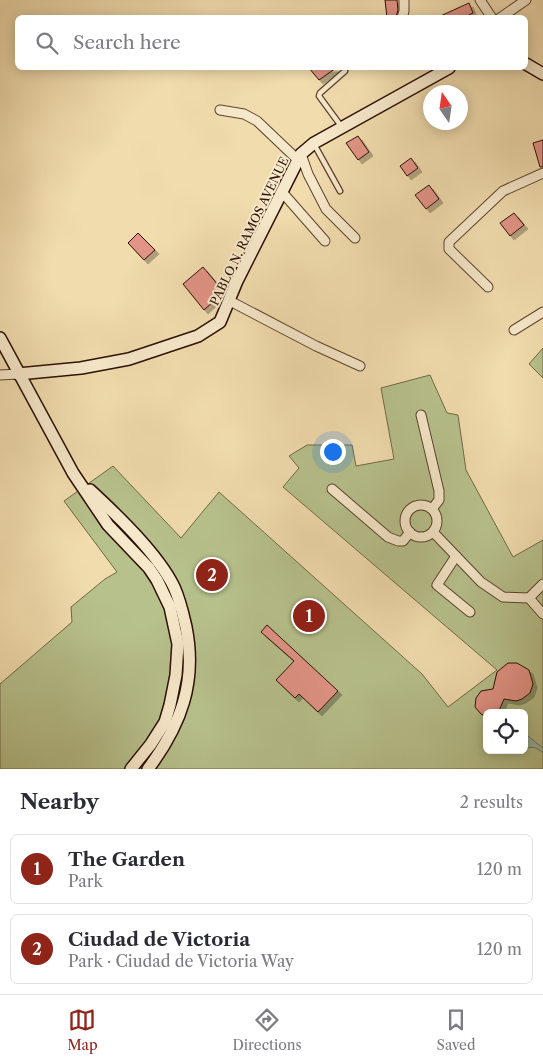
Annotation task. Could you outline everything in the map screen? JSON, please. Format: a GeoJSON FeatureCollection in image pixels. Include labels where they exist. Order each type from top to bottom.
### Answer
{"type":"FeatureCollection","features":[{"type":"Feature","properties":{"kind":"main road"},"geometry":{"type":"LineString","coordinates":[[528,65],[543,74]]}},
{"type":"Feature","properties":{"kind":"main road","name":"PABLO N. RAMOS AVENUE"},"geometry":{"type":"LineString","coordinates":[[18,374],[81,368],[129,360],[198,336],[220,322],[238,280],[300,157],[314,143],[445,70]]}},
{"type":"Feature","properties":{"kind":"main road"},"geometry":{"type":"LineString","coordinates":[[0,338],[73,473],[120,519],[167,575],[182,608],[183,644],[189,674],[186,695],[174,728],[162,750],[148,769]]}},
{"type":"Feature","properties":{"kind":"main road"},"geometry":{"type":"LineString","coordinates":[[130,769],[151,744],[164,722],[170,705],[183,644]]}},
{"type":"Feature","properties":{"kind":"street"},"geometry":{"type":"LineString","coordinates":[[403,15],[404,0]]}},
{"type":"Feature","properties":{"kind":"street"},"geometry":{"type":"LineString","coordinates":[[480,0],[490,15]]}},
{"type":"Feature","properties":{"kind":"street"},"geometry":{"type":"LineString","coordinates":[[504,15],[526,0]]}},
{"type":"Feature","properties":{"kind":"street"},"geometry":{"type":"LineString","coordinates":[[220,110],[244,114],[257,121],[300,157],[326,208],[355,238]]}},
{"type":"Feature","properties":{"kind":"street"},"geometry":{"type":"LineString","coordinates":[[488,287],[449,249],[449,242],[504,191],[543,173]]}},
{"type":"Feature","properties":{"kind":"street"},"geometry":{"type":"LineString","coordinates":[[282,192],[325,241]]}},
{"type":"Feature","properties":{"kind":"street"},"geometry":{"type":"LineString","coordinates":[[230,301],[316,346],[360,366]]}},
{"type":"Feature","properties":{"kind":"street"},"geometry":{"type":"LineString","coordinates":[[514,330],[543,312]]}},
{"type":"Feature","properties":{"kind":"street","name":"PABLO N. RAMOS AVENUE"},"geometry":{"type":"LineString","coordinates":[[0,375],[18,374]]}},
{"type":"Feature","properties":{"kind":"street"},"geometry":{"type":"LineString","coordinates":[[421,415],[439,491],[438,500],[432,509]]}},
{"type":"Feature","properties":{"kind":"street"},"geometry":{"type":"LineString","coordinates":[[332,489],[388,537],[403,541],[410,532]]}},
{"type":"Feature","properties":{"kind":"street"},"geometry":{"type":"LineString","coordinates":[[420,505],[432,509],[437,517],[433,532],[424,537],[410,532],[406,524],[407,514],[410,510],[420,505]]}},
{"type":"Feature","properties":{"kind":"street"},"geometry":{"type":"LineString","coordinates":[[433,532],[481,582],[503,597],[528,598],[543,614]]}},
{"type":"Feature","properties":{"kind":"street"},"geometry":{"type":"LineString","coordinates":[[456,556],[437,585],[470,612]]}},
{"type":"Feature","properties":{"kind":"street"},"geometry":{"type":"LineString","coordinates":[[528,598],[543,584]]}},
{"type":"Feature","properties":{"kind":"lane"},"geometry":{"type":"LineString","coordinates":[[341,128],[319,96],[345,71]]}},
{"type":"Feature","properties":{"kind":"lane"},"geometry":{"type":"LineString","coordinates":[[314,143],[340,191]]}},
{"type":"Feature","properties":{"kind":"green space"},"geometry":{"type":"Polygon","coordinates":[[[543,348],[543,378],[529,364],[543,348]]]}},
{"type":"Feature","properties":{"kind":"green space"},"geometry":{"type":"Polygon","coordinates":[[[430,375],[447,413],[458,415],[466,470],[513,557],[543,540],[543,769],[0,769],[0,684],[72,622],[71,607],[105,579],[117,572],[64,501],[113,466],[181,538],[219,492],[422,674],[448,707],[497,670],[283,487],[299,468],[289,456],[307,445],[352,445],[356,466],[394,459],[381,388],[430,375]]]}},
{"type":"Feature","properties":{"kind":"shaded area"},"geometry":{"type":"Polygon","coordinates":[[[528,736],[543,748],[543,753],[538,749],[528,748],[528,736]]]}},
{"type":"Feature","properties":{"kind":"building"},"geometry":{"type":"Polygon","coordinates":[[[385,0],[397,0],[397,15],[387,15],[385,0]]]}},
{"type":"Feature","properties":{"kind":"building"},"geometry":{"type":"Polygon","coordinates":[[[469,3],[473,13],[469,15],[443,15],[469,3]]]}},
{"type":"Feature","properties":{"kind":"building"},"geometry":{"type":"Polygon","coordinates":[[[311,70],[333,70],[319,80],[311,70]]]}},
{"type":"Feature","properties":{"kind":"building"},"geometry":{"type":"Polygon","coordinates":[[[358,136],[369,152],[358,160],[346,143],[358,136]]]}},
{"type":"Feature","properties":{"kind":"building"},"geometry":{"type":"Polygon","coordinates":[[[543,140],[543,167],[540,167],[533,143],[543,140]]]}},
{"type":"Feature","properties":{"kind":"building"},"geometry":{"type":"Polygon","coordinates":[[[411,158],[418,168],[407,176],[400,166],[411,158]]]}},
{"type":"Feature","properties":{"kind":"building"},"geometry":{"type":"Polygon","coordinates":[[[429,185],[439,199],[426,209],[415,195],[429,185]]]}},
{"type":"Feature","properties":{"kind":"building"},"geometry":{"type":"Polygon","coordinates":[[[514,213],[524,225],[510,236],[500,223],[514,213]]]}},
{"type":"Feature","properties":{"kind":"building"},"geometry":{"type":"Polygon","coordinates":[[[138,233],[155,250],[144,260],[128,243],[138,233]]]}},
{"type":"Feature","properties":{"kind":"building"},"geometry":{"type":"Polygon","coordinates":[[[203,267],[224,292],[204,310],[183,284],[203,267]]]}},
{"type":"Feature","properties":{"kind":"building"},"geometry":{"type":"Polygon","coordinates":[[[267,625],[338,691],[318,712],[299,694],[295,698],[276,680],[294,661],[261,632],[267,625]]]}},
{"type":"Feature","properties":{"kind":"building"},"geometry":{"type":"Polygon","coordinates":[[[508,663],[517,663],[529,670],[533,684],[530,693],[522,699],[516,701],[504,699],[500,709],[483,709],[483,715],[475,707],[476,698],[481,691],[493,689],[497,672],[508,663]]]}},
{"type":"Feature","properties":{"kind":"place","name":"Ciudad de Victoria"},"geometry":{"type":"Point","coordinates":[212,575]}},
{"type":"Feature","properties":{"kind":"place","name":"The Garden"},"geometry":{"type":"Point","coordinates":[309,616]}}]}
